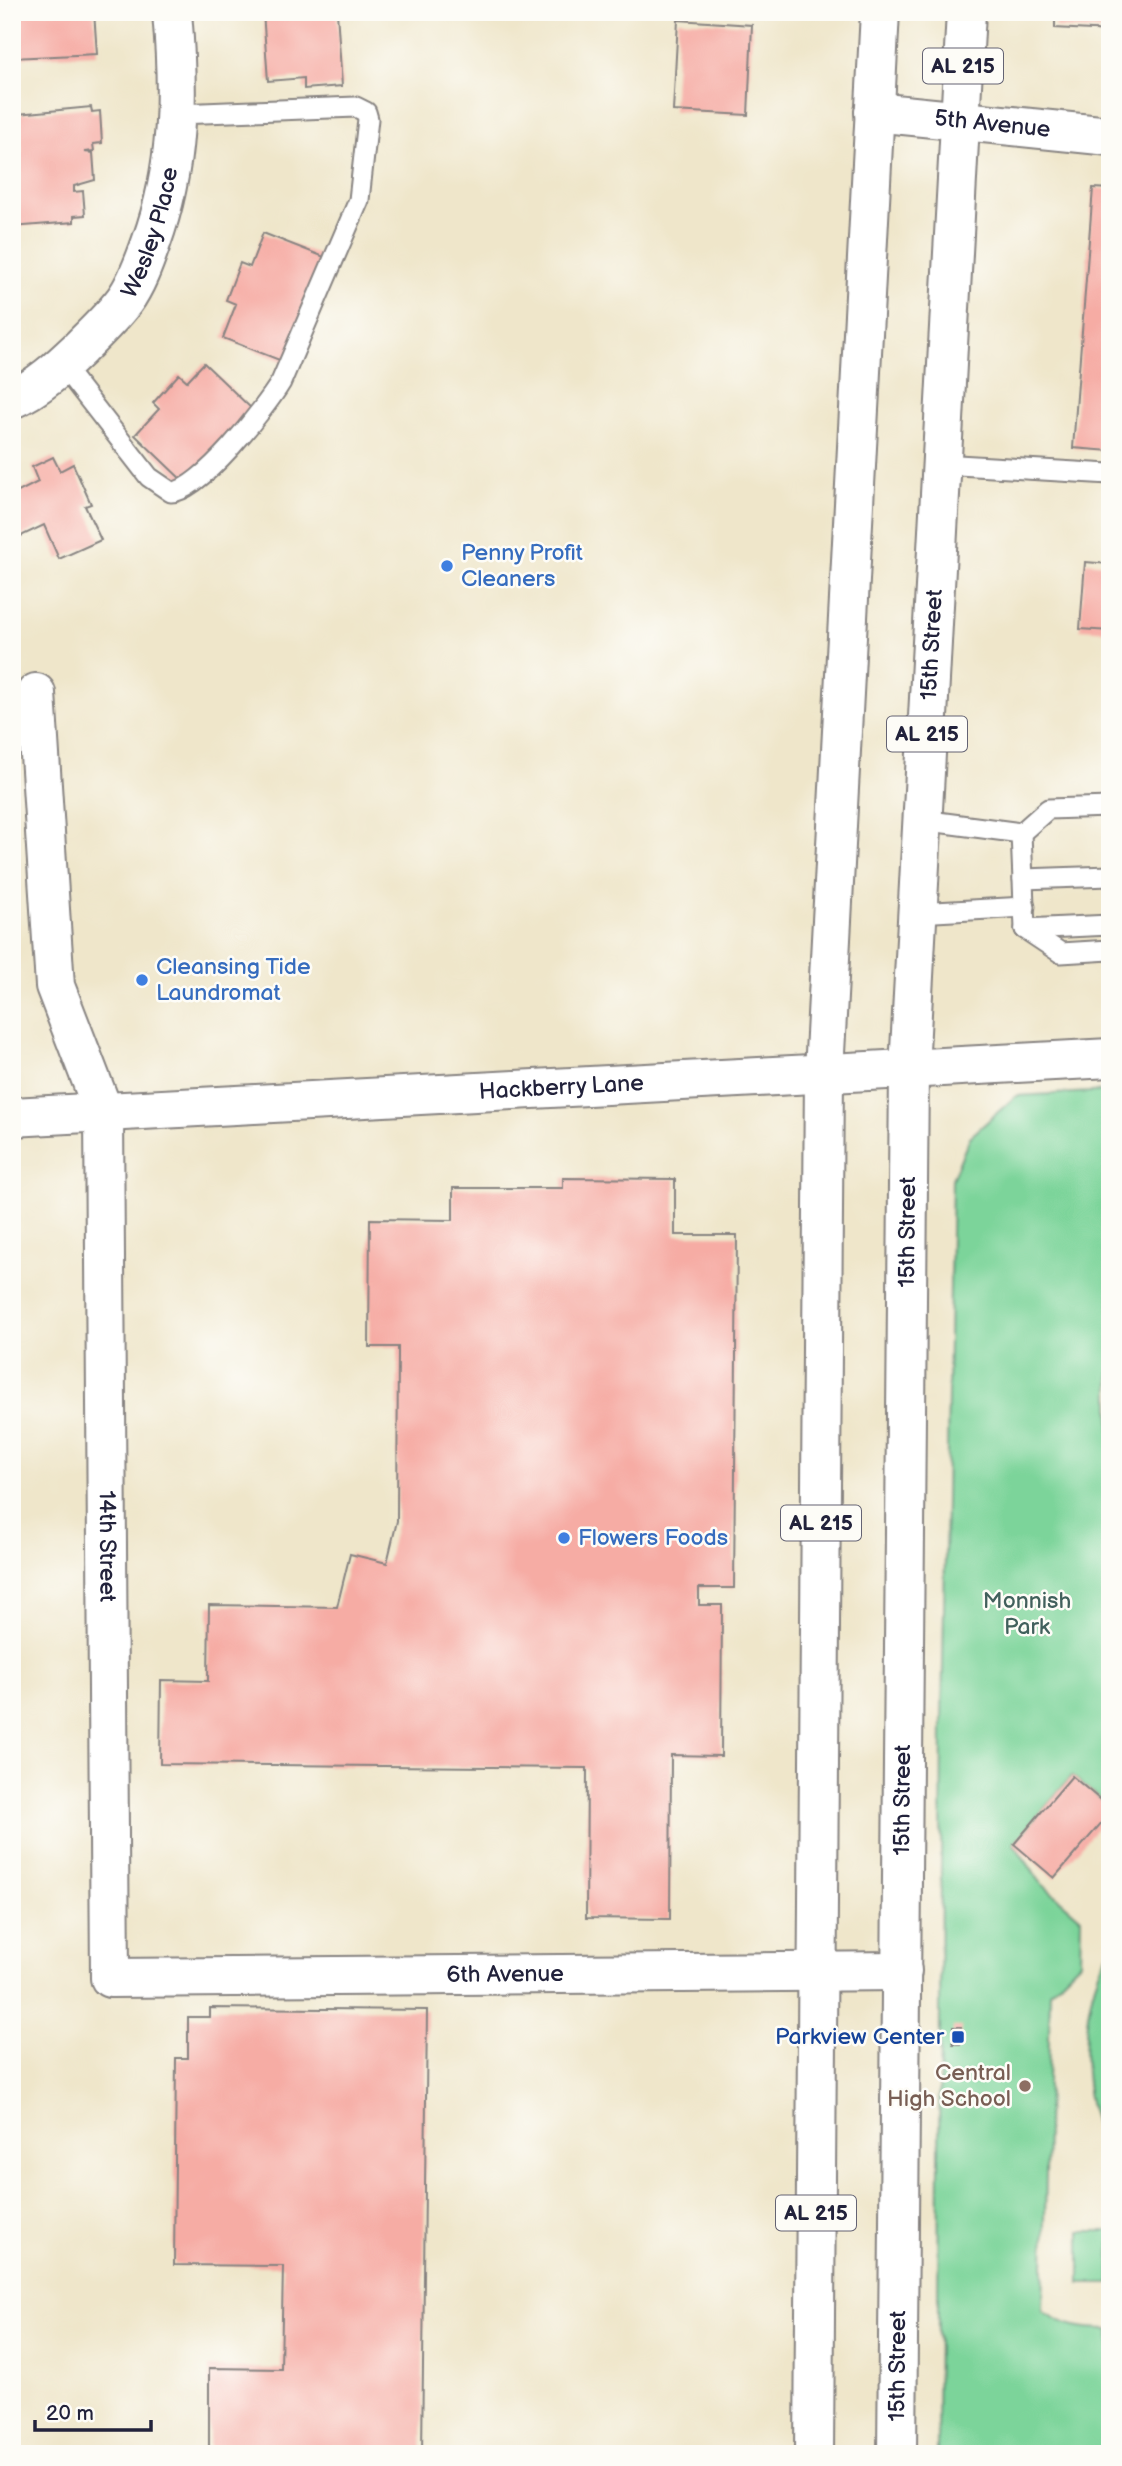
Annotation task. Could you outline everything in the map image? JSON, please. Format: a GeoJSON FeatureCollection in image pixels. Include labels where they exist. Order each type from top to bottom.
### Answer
{"type":"FeatureCollection","features":[{"type":"Feature","properties":{"kind":"main road","name":"Wesley Place"},"geometry":{"type":"LineString","coordinates":[[12,399],[26,393],[62,365],[124,301],[143,263],[172,174],[178,114],[172,12]]}},
{"type":"Feature","properties":{"kind":"main road","name":"AL 215"},"geometry":{"type":"LineString","coordinates":[[814,2454],[824,1072],[880,12]]}},
{"type":"Feature","properties":{"kind":"main road","name":"15th Street"},"geometry":{"type":"LineString","coordinates":[[897,2454],[909,1069],[966,12]]}},
{"type":"Feature","properties":{"kind":"main road","name":"5th Avenue"},"geometry":{"type":"LineString","coordinates":[[874,113],[1110,136]]}},
{"type":"Feature","properties":{"kind":"main road"},"geometry":{"type":"LineString","coordinates":[[36,693],[55,986],[103,1113]]}},
{"type":"Feature","properties":{"kind":"main road","name":"Hackberry Lane"},"geometry":{"type":"LineString","coordinates":[[12,1117],[1110,1058]]}},
{"type":"Feature","properties":{"kind":"main road","name":"14th Street"},"geometry":{"type":"LineString","coordinates":[[103,1113],[110,1978]]}},
{"type":"Feature","properties":{"kind":"main road","name":"6th Avenue"},"geometry":{"type":"LineString","coordinates":[[110,1978],[902,1971]]}},
{"type":"Feature","properties":{"kind":"lane"},"geometry":{"type":"LineString","coordinates":[[62,365],[149,477],[171,492],[184,490],[218,461],[269,402],[281,383],[359,200],[369,120],[366,112],[356,107],[178,114]]}},
{"type":"Feature","properties":{"kind":"lane"},"geometry":{"type":"LineString","coordinates":[[941,464],[1110,474]]}},
{"type":"Feature","properties":{"kind":"lane"},"geometry":{"type":"LineString","coordinates":[[922,820],[1021,833],[1048,809],[1110,807]]}},
{"type":"Feature","properties":{"kind":"lane"},"geometry":{"type":"LineString","coordinates":[[1021,833],[1025,929]]}},
{"type":"Feature","properties":{"kind":"lane"},"geometry":{"type":"LineString","coordinates":[[1023,879],[1110,876]]}},
{"type":"Feature","properties":{"kind":"lane"},"geometry":{"type":"LineString","coordinates":[[916,913],[1025,908]]}},
{"type":"Feature","properties":{"kind":"lane"},"geometry":{"type":"LineString","coordinates":[[1025,929],[1110,925]]}},
{"type":"Feature","properties":{"kind":"lane"},"geometry":{"type":"LineString","coordinates":[[1025,929],[1061,953],[1110,950]]}},
{"type":"Feature","properties":{"kind":"green space","name":"Monnish Park"},"geometry":{"type":"Polygon","coordinates":[[[1110,1091],[1110,1808],[1072,1776],[1014,1844],[1042,1884],[1081,1918],[1080,1962],[1050,1992],[1043,2311],[1059,2321],[1075,2326],[1110,2329],[1110,2454],[937,2454],[942,1717],[952,1179],[970,1137],[1016,1096],[1110,1091]]]}},
{"type":"Feature","properties":{"kind":"green space"},"geometry":{"type":"Polygon","coordinates":[[[1110,1949],[1110,2160],[1099,2137],[1092,2111],[1085,2054],[1091,1998],[1110,1949]]]}},
{"type":"Feature","properties":{"kind":"green space"},"geometry":{"type":"Polygon","coordinates":[[[1080,2231],[1110,2231],[1110,2283],[1080,2283],[1080,2231]]]}},
{"type":"Feature","properties":{"kind":"building"},"geometry":{"type":"Polygon","coordinates":[[[12,12],[94,12],[97,54],[12,58],[12,12]]]}},
{"type":"Feature","properties":{"kind":"building"},"geometry":{"type":"Polygon","coordinates":[[[263,12],[337,12],[342,86],[304,89],[304,78],[268,81],[263,12]]]}},
{"type":"Feature","properties":{"kind":"building"},"geometry":{"type":"Polygon","coordinates":[[[1055,12],[1110,12],[1110,31],[1055,28],[1055,12]]]}},
{"type":"Feature","properties":{"kind":"building"},"geometry":{"type":"Polygon","coordinates":[[[678,20],[752,25],[748,115],[673,111],[678,20]]]}},
{"type":"Feature","properties":{"kind":"building"},"geometry":{"type":"Polygon","coordinates":[[[91,107],[92,112],[100,111],[102,143],[93,144],[94,151],[84,152],[93,153],[95,180],[74,186],[74,192],[83,191],[85,215],[74,216],[74,222],[12,227],[12,191],[18,190],[15,153],[22,152],[18,114],[91,107]]]}},
{"type":"Feature","properties":{"kind":"building"},"geometry":{"type":"Polygon","coordinates":[[[1093,188],[1110,189],[1110,451],[1073,448],[1093,188]]]}},
{"type":"Feature","properties":{"kind":"building"},"geometry":{"type":"Polygon","coordinates":[[[263,233],[327,258],[287,363],[223,338],[236,304],[226,300],[240,263],[250,267],[263,233]]]}},
{"type":"Feature","properties":{"kind":"building"},"geometry":{"type":"Polygon","coordinates":[[[204,363],[254,411],[185,483],[135,435],[159,409],[153,403],[179,374],[187,381],[204,363]]]}},
{"type":"Feature","properties":{"kind":"building"},"geometry":{"type":"Polygon","coordinates":[[[53,457],[60,471],[73,464],[91,504],[85,506],[101,540],[59,559],[44,525],[19,537],[12,522],[12,495],[38,482],[32,467],[53,457]]]}},
{"type":"Feature","properties":{"kind":"building"},"geometry":{"type":"Polygon","coordinates":[[[1085,562],[1110,564],[1110,631],[1080,629],[1085,562]]]}},
{"type":"Feature","properties":{"kind":"building","name":"Flowers Foods"},"geometry":{"type":"Polygon","coordinates":[[[563,1178],[675,1179],[675,1235],[737,1235],[734,1588],[699,1588],[699,1605],[722,1605],[721,1756],[671,1755],[670,1919],[586,1918],[587,1768],[160,1764],[161,1680],[208,1681],[209,1605],[337,1607],[350,1554],[387,1563],[397,1521],[398,1347],[369,1347],[370,1219],[453,1220],[453,1188],[563,1188],[563,1178]]]}},
{"type":"Feature","properties":{"kind":"building"},"geometry":{"type":"Polygon","coordinates":[[[1072,1776],[1110,1808],[1110,1813],[1054,1878],[1014,1844],[1072,1776]]]}},
{"type":"Feature","properties":{"kind":"building"},"geometry":{"type":"Polygon","coordinates":[[[210,2008],[427,2010],[422,2454],[209,2454],[209,2368],[281,2369],[283,2266],[174,2265],[176,2058],[188,2058],[188,2017],[210,2017],[210,2008]]]}},
{"type":"Feature","properties":{"kind":"building"},"geometry":{"type":"Polygon","coordinates":[[[953,2027],[961,2027],[961,2044],[953,2044],[953,2027]]]}},
{"type":"Feature","properties":{"kind":"place","name":"Penny Profit Cleaners"},"geometry":{"type":"Point","coordinates":[447,566]}},
{"type":"Feature","properties":{"kind":"place","name":"Cleansing Tide Laundromat"},"geometry":{"type":"Point","coordinates":[142,980]}},
{"type":"Feature","properties":{"kind":"place","name":"Flowers Foods"},"geometry":{"type":"Point","coordinates":[564,1538]}},
{"type":"Feature","properties":{"kind":"place","name":"Parkview Center"},"geometry":{"type":"Point","coordinates":[958,2037]}},
{"type":"Feature","properties":{"kind":"place","name":"Central High School"},"geometry":{"type":"Point","coordinates":[1025,2086]}}]}
